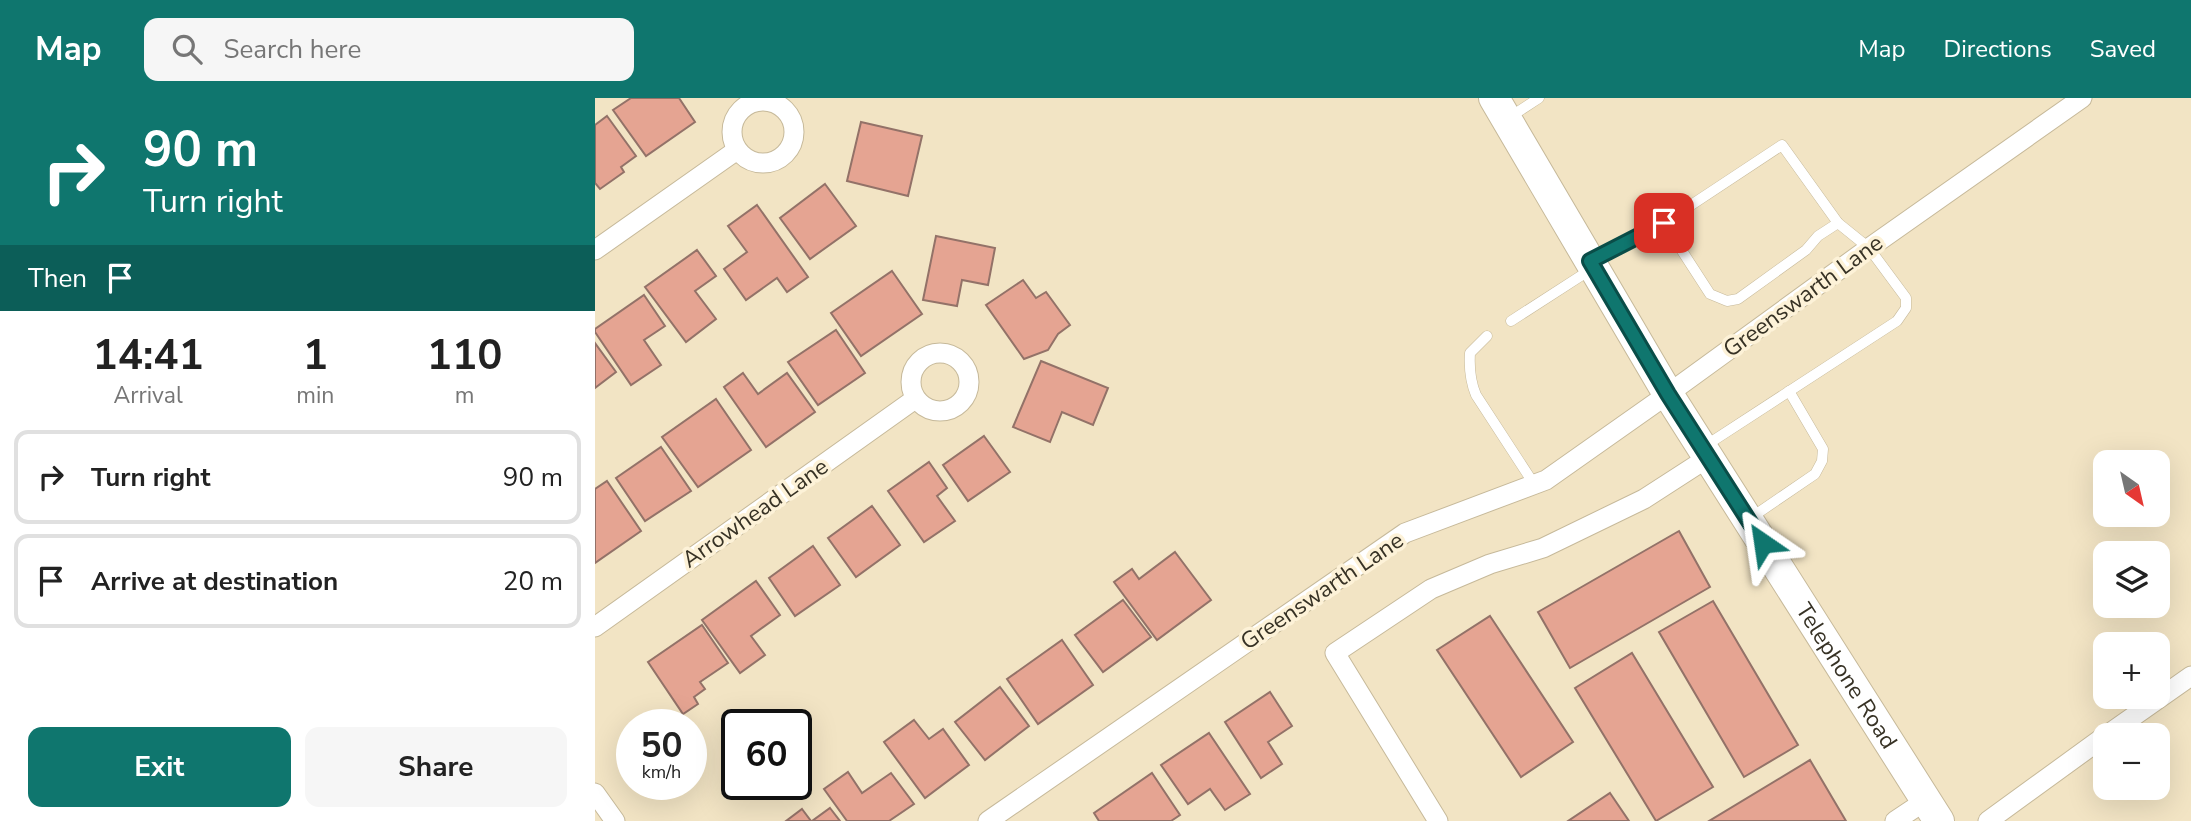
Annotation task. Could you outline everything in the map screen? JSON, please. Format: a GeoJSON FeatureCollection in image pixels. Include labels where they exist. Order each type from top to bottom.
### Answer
{"type":"FeatureCollection","features":[{"type":"Feature","properties":{"kind":"main road","name":"Telephone Road"},"geometry":{"type":"LineString","coordinates":[[1501,108],[1668,394],[1932,811]]}},
{"type":"Feature","properties":{"kind":"street","name":"Greenswarth Lane"},"geometry":{"type":"LineString","coordinates":[[988,821],[1405,533],[1546,480],[2082,98]]}},
{"type":"Feature","properties":{"kind":"street"},"geometry":{"type":"LineString","coordinates":[[595,250],[737,150]]}},
{"type":"Feature","properties":{"kind":"street","name":"Arrowhead Lane"},"geometry":{"type":"LineString","coordinates":[[595,626],[915,399]]}},
{"type":"Feature","properties":{"kind":"street"},"geometry":{"type":"LineString","coordinates":[[1439,821],[1335,653],[1431,589],[1490,564],[1543,548],[1644,499],[1706,453]]}},
{"type":"Feature","properties":{"kind":"street"},"geometry":{"type":"LineString","coordinates":[[2124,723],[2191,676]]}},
{"type":"Feature","properties":{"kind":"street"},"geometry":{"type":"LineString","coordinates":[[1987,821],[2093,745]]}},
{"type":"Feature","properties":{"kind":"street"},"geometry":{"type":"LineString","coordinates":[[595,793],[615,821]]}},
{"type":"Feature","properties":{"kind":"street"},"geometry":{"type":"LineString","coordinates":[[1895,821],[1932,811]]}},
{"type":"Feature","properties":{"kind":"lane"},"geometry":{"type":"LineString","coordinates":[[1501,108],[1539,98]]}},
{"type":"Feature","properties":{"kind":"lane"},"geometry":{"type":"LineString","coordinates":[[1511,321],[1592,264],[1664,223],[1782,145],[1838,223],[1869,248],[1906,298],[1906,308],[1897,321],[1789,391],[1706,453]]}},
{"type":"Feature","properties":{"kind":"lane"},"geometry":{"type":"LineString","coordinates":[[1664,223],[1710,294],[1727,302],[1738,299],[1806,250],[1818,236],[1838,223]]}},
{"type":"Feature","properties":{"kind":"lane"},"geometry":{"type":"LineString","coordinates":[[1487,336],[1470,353],[1472,384],[1476,395],[1534,484]]}},
{"type":"Feature","properties":{"kind":"lane"},"geometry":{"type":"LineString","coordinates":[[1748,520],[1815,474],[1822,461],[1823,449],[1789,391]]}},
{"type":"Feature","properties":{"kind":"building"},"geometry":{"type":"Polygon","coordinates":[[[631,98],[679,98],[695,122],[646,156],[613,110],[631,98]]]}},
{"type":"Feature","properties":{"kind":"building"},"geometry":{"type":"Polygon","coordinates":[[[607,116],[636,156],[621,167],[624,172],[600,189],[595,183],[595,125],[607,116]]]}},
{"type":"Feature","properties":{"kind":"building"},"geometry":{"type":"Polygon","coordinates":[[[861,122],[922,136],[908,196],[847,181],[861,122]]]}},
{"type":"Feature","properties":{"kind":"building"},"geometry":{"type":"Polygon","coordinates":[[[825,184],[856,226],[810,259],[780,218],[825,184]]]}},
{"type":"Feature","properties":{"kind":"building"},"geometry":{"type":"Polygon","coordinates":[[[757,205],[808,277],[787,292],[777,278],[746,300],[724,269],[747,252],[728,226],[757,205]]]}},
{"type":"Feature","properties":{"kind":"building"},"geometry":{"type":"Polygon","coordinates":[[[936,236],[995,248],[988,285],[962,280],[957,306],[923,300],[936,236]]]}},
{"type":"Feature","properties":{"kind":"building"},"geometry":{"type":"Polygon","coordinates":[[[697,250],[716,276],[695,291],[716,319],[686,342],[645,287],[697,250]]]}},
{"type":"Feature","properties":{"kind":"building"},"geometry":{"type":"Polygon","coordinates":[[[892,271],[922,314],[861,356],[831,313],[892,271]]]}},
{"type":"Feature","properties":{"kind":"building"},"geometry":{"type":"Polygon","coordinates":[[[1023,280],[1036,298],[1046,292],[1070,325],[1058,334],[1048,350],[1024,359],[986,305],[1023,280]]]}},
{"type":"Feature","properties":{"kind":"building"},"geometry":{"type":"Polygon","coordinates":[[[644,295],[665,326],[644,340],[661,365],[631,385],[595,329],[644,295]]]}},
{"type":"Feature","properties":{"kind":"building"},"geometry":{"type":"Polygon","coordinates":[[[836,330],[865,373],[818,405],[788,362],[836,330]]]}},
{"type":"Feature","properties":{"kind":"building"},"geometry":{"type":"Polygon","coordinates":[[[595,343],[616,372],[595,388],[595,343]]]}},
{"type":"Feature","properties":{"kind":"building"},"geometry":{"type":"Polygon","coordinates":[[[1041,361],[1108,388],[1093,425],[1062,412],[1050,442],[1013,427],[1041,361]]]}},
{"type":"Feature","properties":{"kind":"building"},"geometry":{"type":"Polygon","coordinates":[[[743,373],[758,394],[787,373],[815,412],[766,447],[724,387],[743,373]]]}},
{"type":"Feature","properties":{"kind":"building"},"geometry":{"type":"Polygon","coordinates":[[[716,399],[751,450],[698,487],[662,437],[716,399]]]}},
{"type":"Feature","properties":{"kind":"building"},"geometry":{"type":"Polygon","coordinates":[[[984,436],[1010,472],[968,501],[943,465],[984,436]]]}},
{"type":"Feature","properties":{"kind":"building"},"geometry":{"type":"Polygon","coordinates":[[[661,447],[691,491],[645,521],[616,478],[661,447]]]}},
{"type":"Feature","properties":{"kind":"building"},"geometry":{"type":"Polygon","coordinates":[[[929,462],[947,488],[937,496],[955,521],[924,542],[888,491],[929,462]]]}},
{"type":"Feature","properties":{"kind":"building"},"geometry":{"type":"Polygon","coordinates":[[[607,481],[641,531],[595,563],[595,489],[607,481]]]}},
{"type":"Feature","properties":{"kind":"building"},"geometry":{"type":"Polygon","coordinates":[[[872,506],[900,545],[856,577],[828,538],[872,506]]]}},
{"type":"Feature","properties":{"kind":"building"},"geometry":{"type":"Polygon","coordinates":[[[1679,531],[1710,587],[1570,668],[1538,612],[1679,531]]]}},
{"type":"Feature","properties":{"kind":"building"},"geometry":{"type":"Polygon","coordinates":[[[813,546],[840,585],[795,616],[769,578],[813,546]]]}},
{"type":"Feature","properties":{"kind":"building"},"geometry":{"type":"Polygon","coordinates":[[[1175,552],[1211,600],[1157,640],[1114,582],[1132,569],[1139,579],[1175,552]]]}},
{"type":"Feature","properties":{"kind":"building"},"geometry":{"type":"Polygon","coordinates":[[[756,581],[780,615],[751,636],[765,655],[740,673],[702,620],[756,581]]]}},
{"type":"Feature","properties":{"kind":"building"},"geometry":{"type":"Polygon","coordinates":[[[1123,600],[1151,637],[1103,672],[1075,635],[1123,600]]]}},
{"type":"Feature","properties":{"kind":"building"},"geometry":{"type":"Polygon","coordinates":[[[1713,601],[1798,745],[1744,777],[1659,632],[1713,601]]]}},
{"type":"Feature","properties":{"kind":"building"},"geometry":{"type":"Polygon","coordinates":[[[1490,616],[1573,742],[1521,777],[1437,650],[1490,616]]]}},
{"type":"Feature","properties":{"kind":"building"},"geometry":{"type":"Polygon","coordinates":[[[702,625],[728,663],[700,682],[705,689],[694,697],[698,704],[690,709],[680,709],[648,662],[702,625]]]}},
{"type":"Feature","properties":{"kind":"building"},"geometry":{"type":"Polygon","coordinates":[[[1062,640],[1093,685],[1038,724],[1007,679],[1062,640]]]}},
{"type":"Feature","properties":{"kind":"building"},"geometry":{"type":"Polygon","coordinates":[[[1632,653],[1713,787],[1656,821],[1575,688],[1632,653]]]}},
{"type":"Feature","properties":{"kind":"building"},"geometry":{"type":"Polygon","coordinates":[[[1000,687],[1029,726],[985,760],[955,722],[1000,687]]]}},
{"type":"Feature","properties":{"kind":"building"},"geometry":{"type":"Polygon","coordinates":[[[1270,692],[1292,726],[1268,742],[1282,764],[1261,778],[1225,722],[1270,692]]]}},
{"type":"Feature","properties":{"kind":"building"},"geometry":{"type":"Polygon","coordinates":[[[914,720],[929,739],[943,729],[969,765],[925,798],[884,742],[914,720]]]}},
{"type":"Feature","properties":{"kind":"building"},"geometry":{"type":"Polygon","coordinates":[[[1209,733],[1250,794],[1225,810],[1210,789],[1188,804],[1161,765],[1209,733]]]}},
{"type":"Feature","properties":{"kind":"building"},"geometry":{"type":"Polygon","coordinates":[[[1810,760],[1846,821],[1709,821],[1810,760]]]}},
{"type":"Feature","properties":{"kind":"building"},"geometry":{"type":"Polygon","coordinates":[[[848,772],[862,793],[891,773],[914,804],[889,821],[847,821],[824,789],[848,772]]]}},
{"type":"Feature","properties":{"kind":"building"},"geometry":{"type":"Polygon","coordinates":[[[1152,773],[1180,815],[1171,821],[1099,821],[1094,813],[1152,773]]]}},
{"type":"Feature","properties":{"kind":"building"},"geometry":{"type":"Polygon","coordinates":[[[1610,793],[1629,821],[1568,821],[1610,793]]]}},
{"type":"Feature","properties":{"kind":"building"},"geometry":{"type":"Polygon","coordinates":[[[830,808],[840,821],[812,821],[830,808]]]}},
{"type":"Feature","properties":{"kind":"building"},"geometry":{"type":"Polygon","coordinates":[[[802,809],[811,821],[786,821],[802,809]]]}},
{"type":"Feature","properties":{"kind":"route"},"geometry":{"type":"LineString","coordinates":[[1664,223],[1590,261],[1668,394],[1763,543]]}}]}
